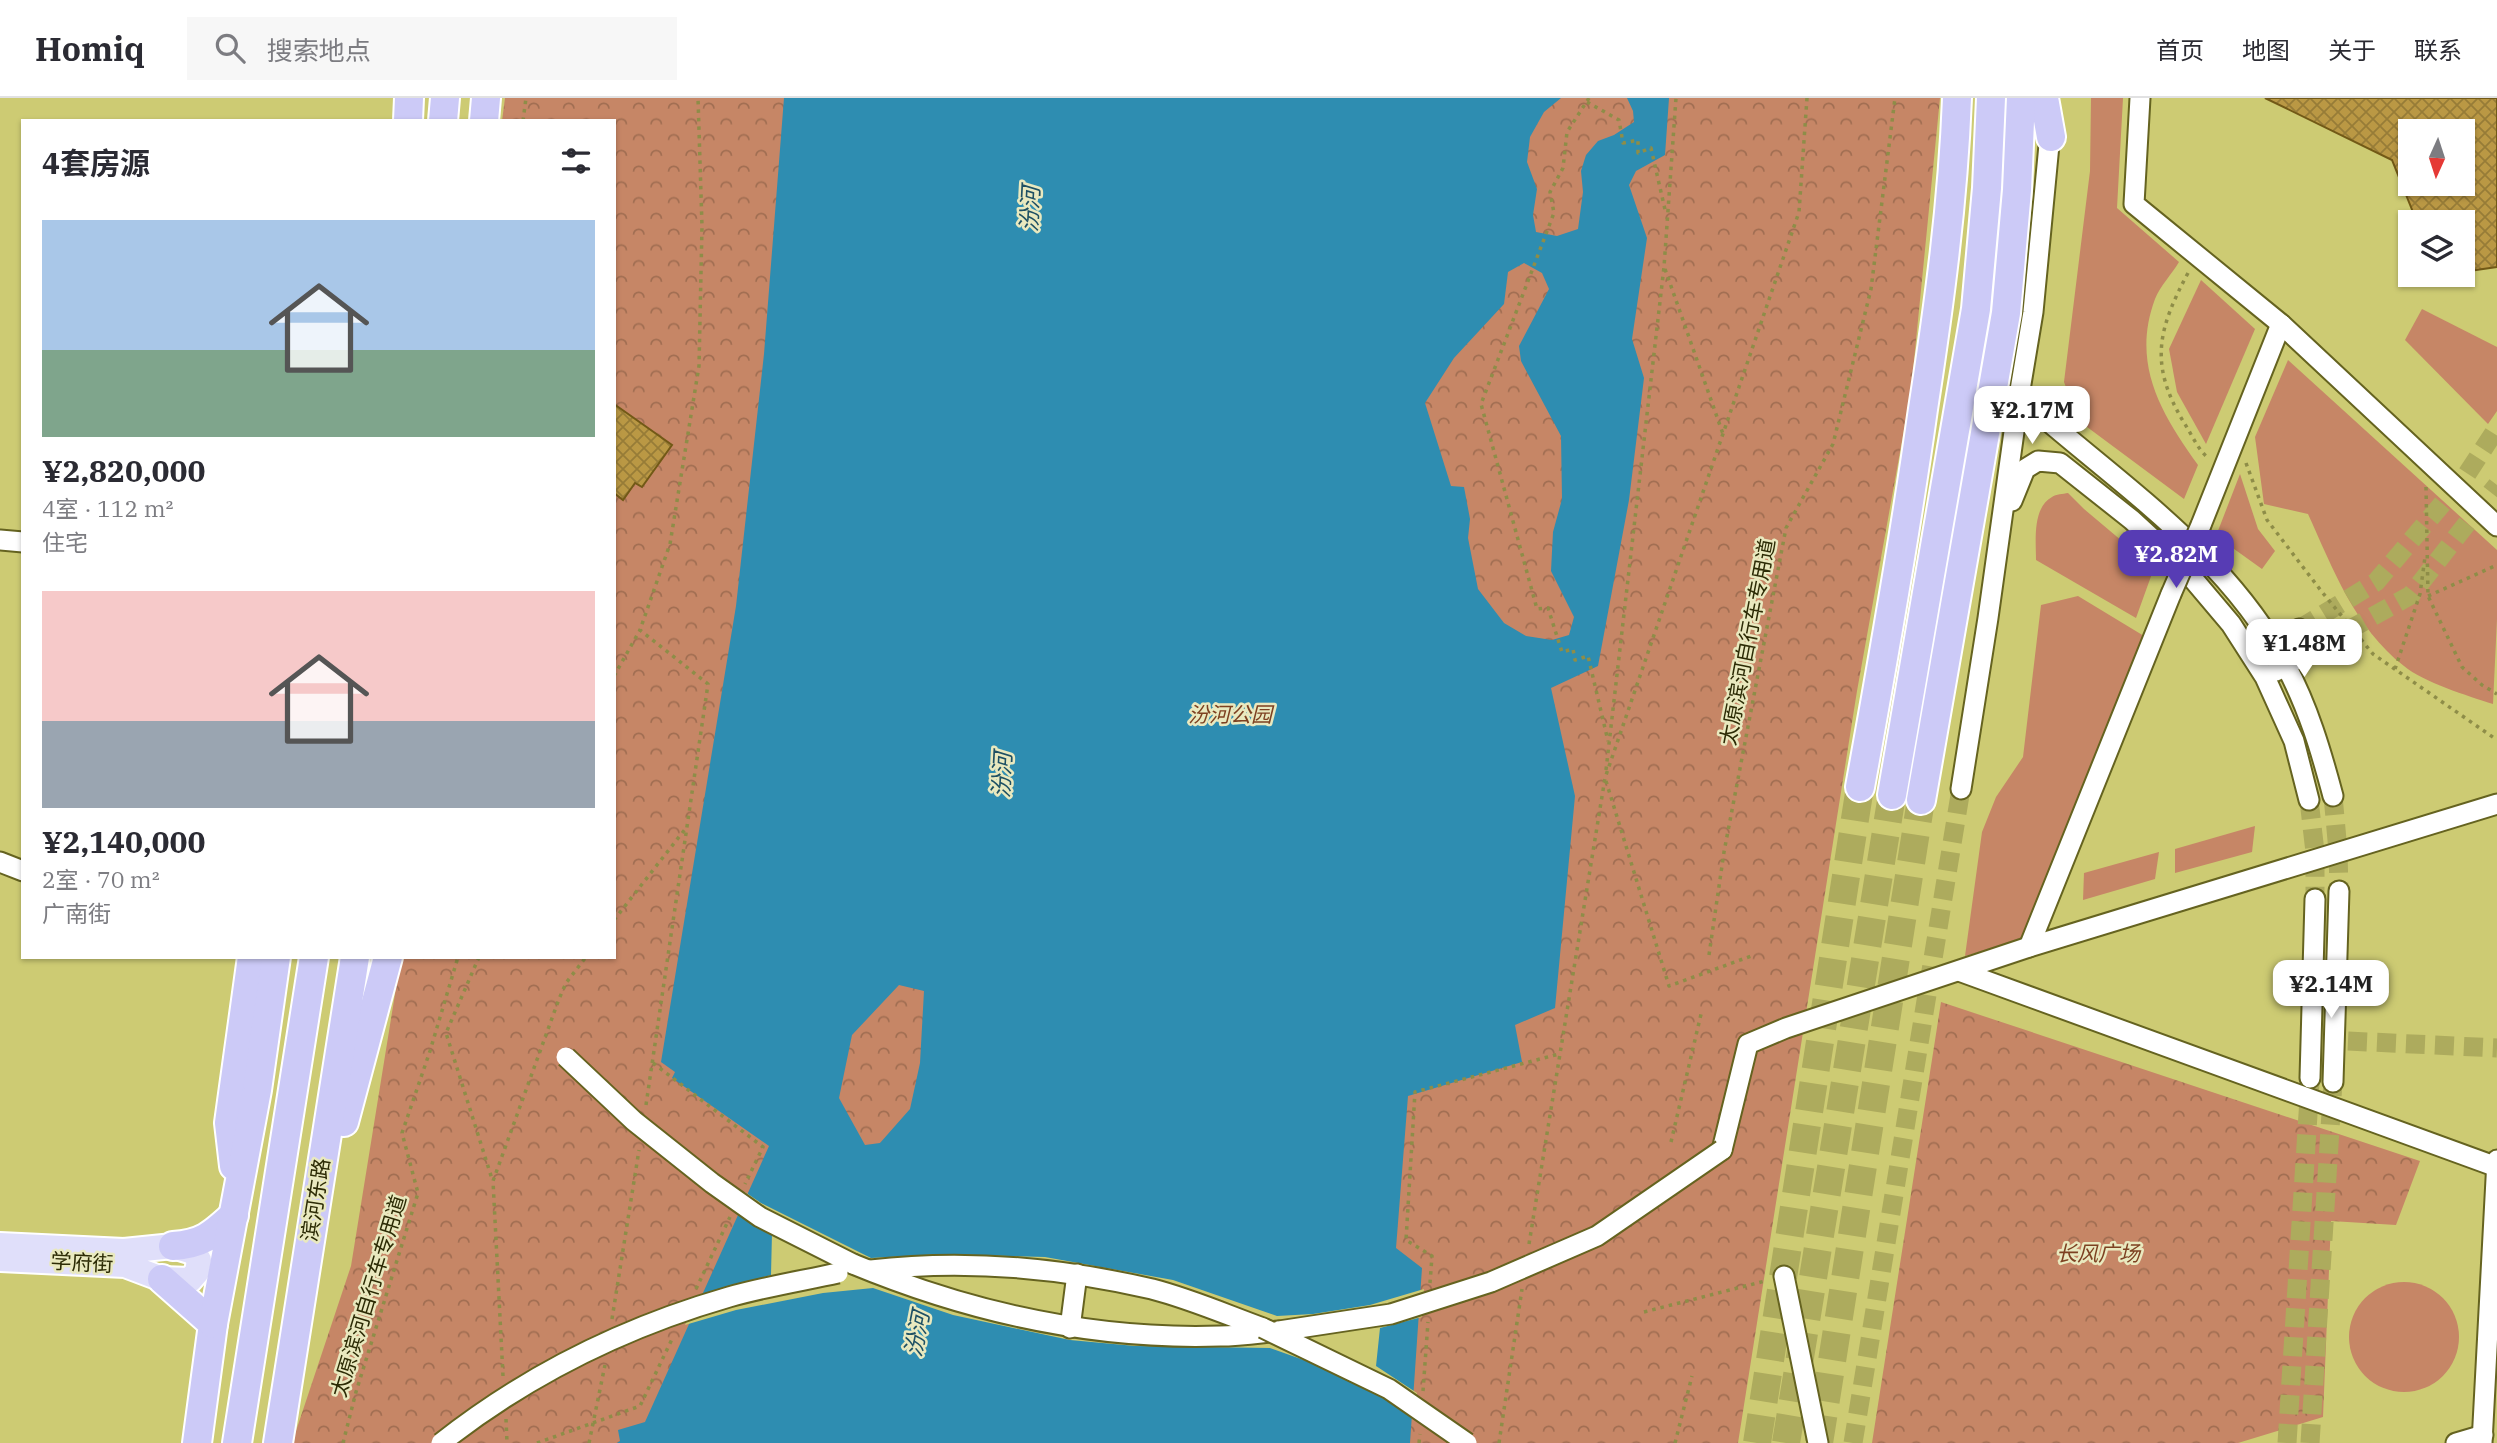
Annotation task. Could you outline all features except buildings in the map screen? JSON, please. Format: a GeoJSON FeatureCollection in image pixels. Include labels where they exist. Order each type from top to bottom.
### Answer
{"type":"FeatureCollection","features":[{"type":"Feature","properties":{"kind":"highway"},"geometry":{"type":"LineString","coordinates":[[443,119],[445,98]]}},
{"type":"Feature","properties":{"kind":"highway"},"geometry":{"type":"LineString","coordinates":[[484,119],[486,98]]}},
{"type":"Feature","properties":{"kind":"highway"},"geometry":{"type":"LineString","coordinates":[[1860,787],[1897,589],[1942,281],[1954,175],[1957,98]]}},
{"type":"Feature","properties":{"kind":"highway"},"geometry":{"type":"LineString","coordinates":[[1892,795],[1976,309],[1987,188],[1991,98]]}},
{"type":"Feature","properties":{"kind":"highway"},"geometry":{"type":"LineString","coordinates":[[1922,800],[2006,313],[2017,190],[2021,98]]}},
{"type":"Feature","properties":{"kind":"highway"},"geometry":{"type":"LineString","coordinates":[[2044,98],[2051,137]]}},
{"type":"Feature","properties":{"kind":"highway"},"geometry":{"type":"LineString","coordinates":[[173,1247],[193,1245],[211,1236],[235,1207],[229,1123],[251,959]]}},
{"type":"Feature","properties":{"kind":"highway"},"geometry":{"type":"LineString","coordinates":[[197,1443],[213,1324],[257,1090],[276,959]]}},
{"type":"Feature","properties":{"kind":"highway","name":"滨河东路"},"geometry":{"type":"LineString","coordinates":[[237,1443],[313,959]]}},
{"type":"Feature","properties":{"kind":"highway","name":"滨河东路"},"geometry":{"type":"LineString","coordinates":[[278,1443],[355,959]]}},
{"type":"Feature","properties":{"kind":"highway"},"geometry":{"type":"LineString","coordinates":[[303,1277],[387,959]]}},
{"type":"Feature","properties":{"kind":"highway"},"geometry":{"type":"LineString","coordinates":[[162,1279],[213,1324]]}},
{"type":"Feature","properties":{"kind":"main road"},"geometry":{"type":"LineString","coordinates":[[0,1245],[124,1251],[173,1247],[193,1252],[199,1260],[197,1272],[190,1280],[162,1279]]}},
{"type":"Feature","properties":{"kind":"main road","name":"学府街"},"geometry":{"type":"LineString","coordinates":[[0,1259],[125,1265],[162,1279]]}},
{"type":"Feature","properties":{"kind":"street"},"geometry":{"type":"LineString","coordinates":[[1961,789],[2019,396],[2034,312],[2051,137],[2052,98]]}},
{"type":"Feature","properties":{"kind":"street"},"geometry":{"type":"LineString","coordinates":[[2140,98],[2134,204],[2281,324],[2497,526]]}},
{"type":"Feature","properties":{"kind":"street"},"geometry":{"type":"LineString","coordinates":[[2029,947],[2281,324]]}},
{"type":"Feature","properties":{"kind":"street"},"geometry":{"type":"LineString","coordinates":[[2019,396],[2074,445],[2147,502],[2199,549],[2250,610],[2286,666],[2316,733],[2333,796]]}},
{"type":"Feature","properties":{"kind":"street"},"geometry":{"type":"LineString","coordinates":[[1998,542],[2025,469],[2038,461],[2060,463],[2132,520],[2182,566],[2231,624],[2253,657],[2294,741],[2309,800]]}},
{"type":"Feature","properties":{"kind":"street"},"geometry":{"type":"LineString","coordinates":[[0,540],[21,542]]}},
{"type":"Feature","properties":{"kind":"street"},"geometry":{"type":"LineString","coordinates":[[2253,657],[2299,629]]}},
{"type":"Feature","properties":{"kind":"street"},"geometry":{"type":"LineString","coordinates":[[2265,677],[2322,645]]}},
{"type":"Feature","properties":{"kind":"street"},"geometry":{"type":"LineString","coordinates":[[566,1057],[665,1148],[760,1217],[853,1264],[920,1291],[1070,1328],[1115,1332],[1221,1336],[1335,1324],[1391,1314],[1491,1282],[1597,1236],[1723,1150],[1748,1044],[1786,1028],[2029,947],[2497,804]]}},
{"type":"Feature","properties":{"kind":"street"},"geometry":{"type":"LineString","coordinates":[[0,862],[21,870]]}},
{"type":"Feature","properties":{"kind":"street"},"geometry":{"type":"LineString","coordinates":[[2333,1082],[2342,1041],[2339,891]]}},
{"type":"Feature","properties":{"kind":"street"},"geometry":{"type":"LineString","coordinates":[[2310,1078],[2315,899]]}},
{"type":"Feature","properties":{"kind":"street"},"geometry":{"type":"LineString","coordinates":[[1959,971],[2497,1167]]}},
{"type":"Feature","properties":{"kind":"street"},"geometry":{"type":"LineString","coordinates":[[2312,1039],[2342,1041]]}},
{"type":"Feature","properties":{"kind":"street"},"geometry":{"type":"LineString","coordinates":[[2456,1443],[2482,1439],[2497,1160]]}},
{"type":"Feature","properties":{"kind":"street"},"geometry":{"type":"LineString","coordinates":[[441,1443],[478,1414],[559,1365],[638,1329],[729,1297],[838,1273],[910,1266],[1009,1268],[1077,1274],[1164,1293],[1264,1328],[1389,1389],[1467,1443]]}},
{"type":"Feature","properties":{"kind":"street"},"geometry":{"type":"LineString","coordinates":[[1070,1328],[1077,1274]]}},
{"type":"Feature","properties":{"kind":"street"},"geometry":{"type":"LineString","coordinates":[[1784,1276],[1818,1443]]}},
{"type":"Feature","properties":{"kind":"path"},"geometry":{"type":"LineString","coordinates":[[523,119],[526,98]]}},
{"type":"Feature","properties":{"kind":"path"},"geometry":{"type":"LineString","coordinates":[[616,673],[640,630],[670,544],[699,366],[702,226],[698,98]]}},
{"type":"Feature","properties":{"kind":"path"},"geometry":{"type":"LineString","coordinates":[[1528,1256],[1605,778],[1664,267],[1676,98]]}},
{"type":"Feature","properties":{"kind":"path"},"geometry":{"type":"LineString","coordinates":[[1754,955],[1669,986],[1605,778],[1799,212],[1807,98]]}},
{"type":"Feature","properties":{"kind":"path","name":"太原滨河自行车专用道"},"geometry":{"type":"LineString","coordinates":[[1710,955],[1724,852],[1786,528],[1833,444],[1871,289],[1895,98]]}},
{"type":"Feature","properties":{"kind":"path"},"geometry":{"type":"LineString","coordinates":[[1609,746],[1588,656],[1575,660],[1573,649],[1562,652],[1548,608],[1536,608],[1481,404],[1554,213],[1549,192],[1563,168],[1567,132],[1588,100],[1619,120],[1623,142],[1638,140],[1638,153],[1651,148],[1667,221]]}},
{"type":"Feature","properties":{"kind":"path"},"geometry":{"type":"LineString","coordinates":[[2197,256],[2172,303],[2160,345],[2163,380],[2177,410],[2204,455],[2222,470]]}},
{"type":"Feature","properties":{"kind":"path"},"geometry":{"type":"LineString","coordinates":[[1664,267],[1724,435]]}},
{"type":"Feature","properties":{"kind":"path"},"geometry":{"type":"LineString","coordinates":[[2237,434],[2267,520],[2373,654],[2497,740]]}},
{"type":"Feature","properties":{"kind":"path"},"geometry":{"type":"LineString","coordinates":[[2426,460],[2428,596],[2462,667],[2497,694]]}},
{"type":"Feature","properties":{"kind":"path"},"geometry":{"type":"LineString","coordinates":[[2395,669],[2420,594],[2427,543]]}},
{"type":"Feature","properties":{"kind":"path"},"geometry":{"type":"LineString","coordinates":[[2428,596],[2497,565]]}},
{"type":"Feature","properties":{"kind":"path"},"geometry":{"type":"LineString","coordinates":[[640,630],[708,684],[644,1117]]}},
{"type":"Feature","properties":{"kind":"path"},"geometry":{"type":"LineString","coordinates":[[616,917],[687,826]]}},
{"type":"Feature","properties":{"kind":"path","name":"太原滨河自行车专用道"},"geometry":{"type":"LineString","coordinates":[[343,1443],[356,1392],[418,1193],[402,1133],[457,959]]}},
{"type":"Feature","properties":{"kind":"path"},"geometry":{"type":"LineString","coordinates":[[478,959],[446,1033],[493,1181],[504,1381]]}},
{"type":"Feature","properties":{"kind":"path"},"geometry":{"type":"LineString","coordinates":[[493,1181],[558,999],[566,983],[584,959]]}},
{"type":"Feature","properties":{"kind":"path"},"geometry":{"type":"LineString","coordinates":[[1671,1142],[1702,1010]]}},
{"type":"Feature","properties":{"kind":"path"},"geometry":{"type":"LineString","coordinates":[[1430,1296],[1432,1256],[1406,1240],[1415,1092],[1559,1054]]}},
{"type":"Feature","properties":{"kind":"path"},"geometry":{"type":"LineString","coordinates":[[653,1063],[763,1147],[745,1185]]}},
{"type":"Feature","properties":{"kind":"path"},"geometry":{"type":"LineString","coordinates":[[610,1332],[640,1144]]}},
{"type":"Feature","properties":{"kind":"path"},"geometry":{"type":"LineString","coordinates":[[691,1298],[733,1210]]}},
{"type":"Feature","properties":{"kind":"path"},"geometry":{"type":"LineString","coordinates":[[1644,1312],[1784,1276]]}},
{"type":"Feature","properties":{"kind":"path"},"geometry":{"type":"LineString","coordinates":[[1499,1443],[1523,1283]]}},
{"type":"Feature","properties":{"kind":"path"},"geometry":{"type":"LineString","coordinates":[[1422,1403],[1429,1309]]}},
{"type":"Feature","properties":{"kind":"path"},"geometry":{"type":"LineString","coordinates":[[537,1443],[639,1406],[673,1336]]}},
{"type":"Feature","properties":{"kind":"path"},"geometry":{"type":"LineString","coordinates":[[589,1443],[606,1358]]}},
{"type":"Feature","properties":{"kind":"path"},"geometry":{"type":"LineString","coordinates":[[1675,1443],[1692,1376]]}},
{"type":"Feature","properties":{"kind":"path"},"geometry":{"type":"LineString","coordinates":[[505,1408],[506,1443]]}},
{"type":"Feature","properties":{"kind":"path"},"geometry":{"type":"LineString","coordinates":[[1419,1443],[1420,1430]]}},
{"type":"Feature","properties":{"kind":"green space","name":"汾河公园"},"geometry":{"type":"Polygon","coordinates":[[[505,98],[1940,98],[1911,391],[1857,691],[1738,1443],[292,1443],[351,1266],[401,959],[616,959],[616,119],[502,119],[505,98]]]}},
{"type":"Feature","properties":{"kind":"green space"},"geometry":{"type":"Polygon","coordinates":[[[2091,98],[2123,98],[2117,208],[2179,262],[2155,299],[2148,323],[2146,345],[2148,366],[2162,407],[2198,465],[2184,499],[2079,421],[2064,382],[2090,171],[2091,98]]]}},
{"type":"Feature","properties":{"kind":"green space"},"geometry":{"type":"Polygon","coordinates":[[[2201,280],[2255,329],[2206,444],[2177,392],[2169,349],[2201,280]]]}},
{"type":"Feature","properties":{"kind":"green space"},"geometry":{"type":"Polygon","coordinates":[[[2422,309],[2497,347],[2497,411],[2488,424],[2405,340],[2422,309]]]}},
{"type":"Feature","properties":{"kind":"green space"},"geometry":{"type":"Polygon","coordinates":[[[2288,360],[2497,550],[2493,704],[2434,683],[2404,666],[2387,651],[2359,616],[2336,576],[2308,514],[2264,504],[2255,437],[2288,360]]]}},
{"type":"Feature","properties":{"kind":"green space"},"geometry":{"type":"Polygon","coordinates":[[[2240,474],[2258,529],[2275,551],[2262,569],[2216,536],[2240,474]]]}},
{"type":"Feature","properties":{"kind":"green space"},"geometry":{"type":"Polygon","coordinates":[[[2068,493],[2154,568],[2136,618],[2036,560],[2036,526],[2041,509],[2054,496],[2068,493]]]}},
{"type":"Feature","properties":{"kind":"green space"},"geometry":{"type":"Polygon","coordinates":[[[2078,596],[2144,636],[2024,939],[1965,956],[1982,832],[1996,797],[2023,757],[2041,605],[2078,596]]]}},
{"type":"Feature","properties":{"kind":"green space"},"geometry":{"type":"Polygon","coordinates":[[[2255,826],[2252,852],[2175,873],[2175,849],[2255,826]]]}},
{"type":"Feature","properties":{"kind":"green space"},"geometry":{"type":"Polygon","coordinates":[[[2159,852],[2155,879],[2083,900],[2084,873],[2159,852]]]}},
{"type":"Feature","properties":{"kind":"green space","name":"长风广场"},"geometry":{"type":"Polygon","coordinates":[[[1941,1002],[2420,1161],[2396,1225],[2331,1221],[2323,1417],[2238,1443],[1872,1443],[1941,1002]]]}},
{"type":"Feature","properties":{"kind":"green space"},"geometry":{"type":"Polygon","coordinates":[[[2404,1282],[2425,1286],[2443,1298],[2455,1316],[2459,1337],[2455,1358],[2443,1376],[2425,1388],[2404,1392],[2383,1388],[2365,1376],[2353,1358],[2349,1337],[2353,1316],[2365,1298],[2383,1286],[2404,1282]]]}},
{"type":"Feature","properties":{"kind":"water","name":"汾河"},"geometry":{"type":"Polygon","coordinates":[[[784,98],[1561,98],[1544,112],[1530,137],[1527,162],[1537,189],[1533,215],[1536,232],[1557,236],[1578,229],[1583,192],[1581,171],[1586,155],[1598,141],[1614,135],[1634,122],[1633,111],[1627,98],[1669,98],[1665,155],[1636,171],[1629,185],[1647,238],[1632,339],[1644,378],[1629,500],[1598,666],[1551,688],[1575,796],[1555,1008],[1515,1025],[1522,1062],[1408,1096],[1396,1248],[1422,1268],[1410,1443],[617,1443],[620,1441],[618,1430],[645,1422],[769,1146],[672,1078],[675,1072],[661,1062],[736,606],[764,354],[784,98]],[[1524,263],[1508,272],[1504,304],[1454,358],[1425,403],[1451,486],[1464,487],[1470,519],[1468,538],[1478,589],[1504,623],[1526,636],[1552,640],[1569,635],[1574,617],[1551,571],[1553,532],[1562,499],[1561,436],[1521,361],[1519,346],[1549,289],[1542,273],[1524,263]],[[899,985],[852,1035],[839,1098],[865,1145],[880,1143],[910,1109],[920,1063],[924,991],[899,985]]]}},
{"type":"Feature","properties":{"kind":"pier"},"geometry":{"type":"Polygon","coordinates":[[[745,1192],[761,1203],[871,1258],[942,1254],[1045,1257],[1173,1280],[1277,1316],[1313,1314],[1370,1305],[1424,1289],[1422,1317],[1380,1328],[1376,1366],[1417,1393],[1415,1418],[1329,1369],[1270,1348],[1135,1346],[1070,1340],[953,1315],[873,1288],[823,1293],[736,1310],[685,1325],[699,1295],[771,1275],[772,1233],[736,1211],[745,1192]]]}},
{"type":"Feature","properties":{"kind":"tunnel"},"geometry":{"type":"LineString","coordinates":[[2299,629],[2376,582],[2465,477],[2497,428]]}},
{"type":"Feature","properties":{"kind":"tunnel"},"geometry":{"type":"LineString","coordinates":[[2322,645],[2411,595],[2497,485]]}},
{"type":"Feature","properties":{"kind":"tunnel"},"geometry":{"type":"LineString","coordinates":[[1757,1443],[1860,787]]}},
{"type":"Feature","properties":{"kind":"tunnel"},"geometry":{"type":"LineString","coordinates":[[1853,1443],[1961,789]]}},
{"type":"Feature","properties":{"kind":"tunnel"},"geometry":{"type":"LineString","coordinates":[[1786,1443],[1892,795]]}},
{"type":"Feature","properties":{"kind":"tunnel"},"geometry":{"type":"LineString","coordinates":[[2333,796],[2339,891]]}},
{"type":"Feature","properties":{"kind":"tunnel"},"geometry":{"type":"LineString","coordinates":[[1819,1443],[1921,800]]}},
{"type":"Feature","properties":{"kind":"tunnel"},"geometry":{"type":"LineString","coordinates":[[2309,800],[2315,852],[2315,899]]}},
{"type":"Feature","properties":{"kind":"tunnel"},"geometry":{"type":"LineString","coordinates":[[2348,1041],[2497,1048]]}},
{"type":"Feature","properties":{"kind":"tunnel"},"geometry":{"type":"LineString","coordinates":[[2310,1443],[2333,1082]]}},
{"type":"Feature","properties":{"kind":"tunnel"},"geometry":{"type":"LineString","coordinates":[[2287,1443],[2310,1083]]}}]}
